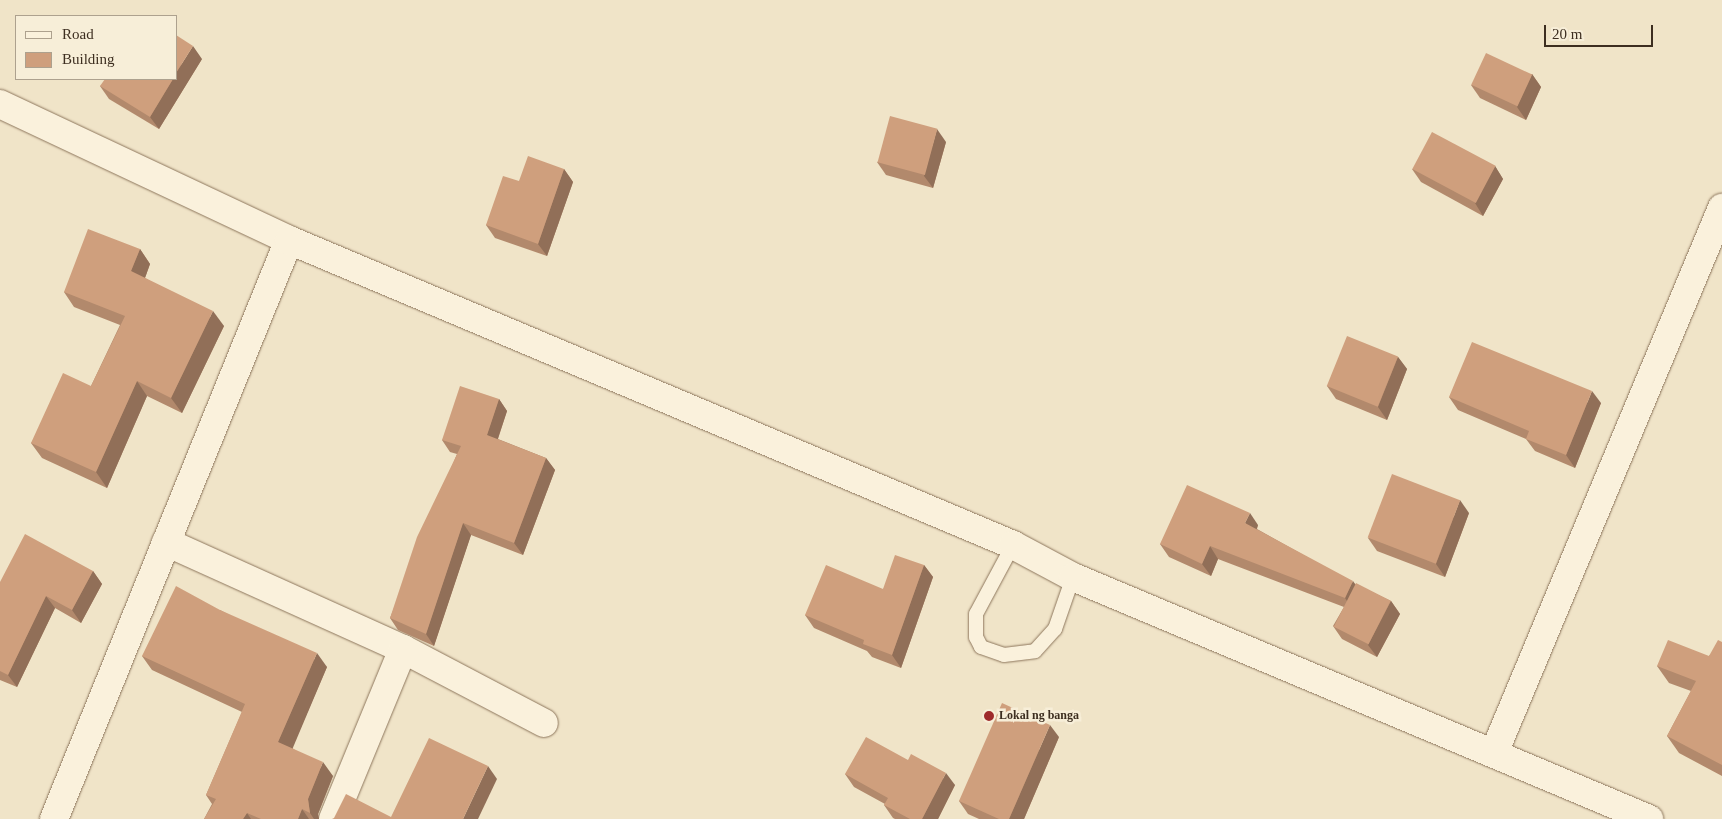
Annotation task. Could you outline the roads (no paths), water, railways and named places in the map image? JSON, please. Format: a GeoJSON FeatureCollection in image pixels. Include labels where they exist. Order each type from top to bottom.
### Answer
{"type":"FeatureCollection","features":[{"type":"Feature","properties":{"kind":"street"},"geometry":{"type":"LineString","coordinates":[[0,104],[289,240],[1013,545],[1073,577],[1649,819]]}},
{"type":"Feature","properties":{"kind":"street"},"geometry":{"type":"LineString","coordinates":[[1494,753],[1722,208]]}},
{"type":"Feature","properties":{"kind":"street"},"geometry":{"type":"LineString","coordinates":[[54,819],[289,240]]}},
{"type":"Feature","properties":{"kind":"street"},"geometry":{"type":"LineString","coordinates":[[166,542],[403,649],[544,723]]}},
{"type":"Feature","properties":{"kind":"street"},"geometry":{"type":"LineString","coordinates":[[333,819],[403,649]]}},
{"type":"Feature","properties":{"kind":"lane"},"geometry":{"type":"LineString","coordinates":[[1013,545],[976,614],[976,637],[981,647],[1004,655],[1035,651],[1055,629],[1073,577]]}},
{"type":"Feature","properties":{"kind":"place","name":"Lokal ng banga"},"geometry":{"type":"Point","coordinates":[989,716]}}]}
